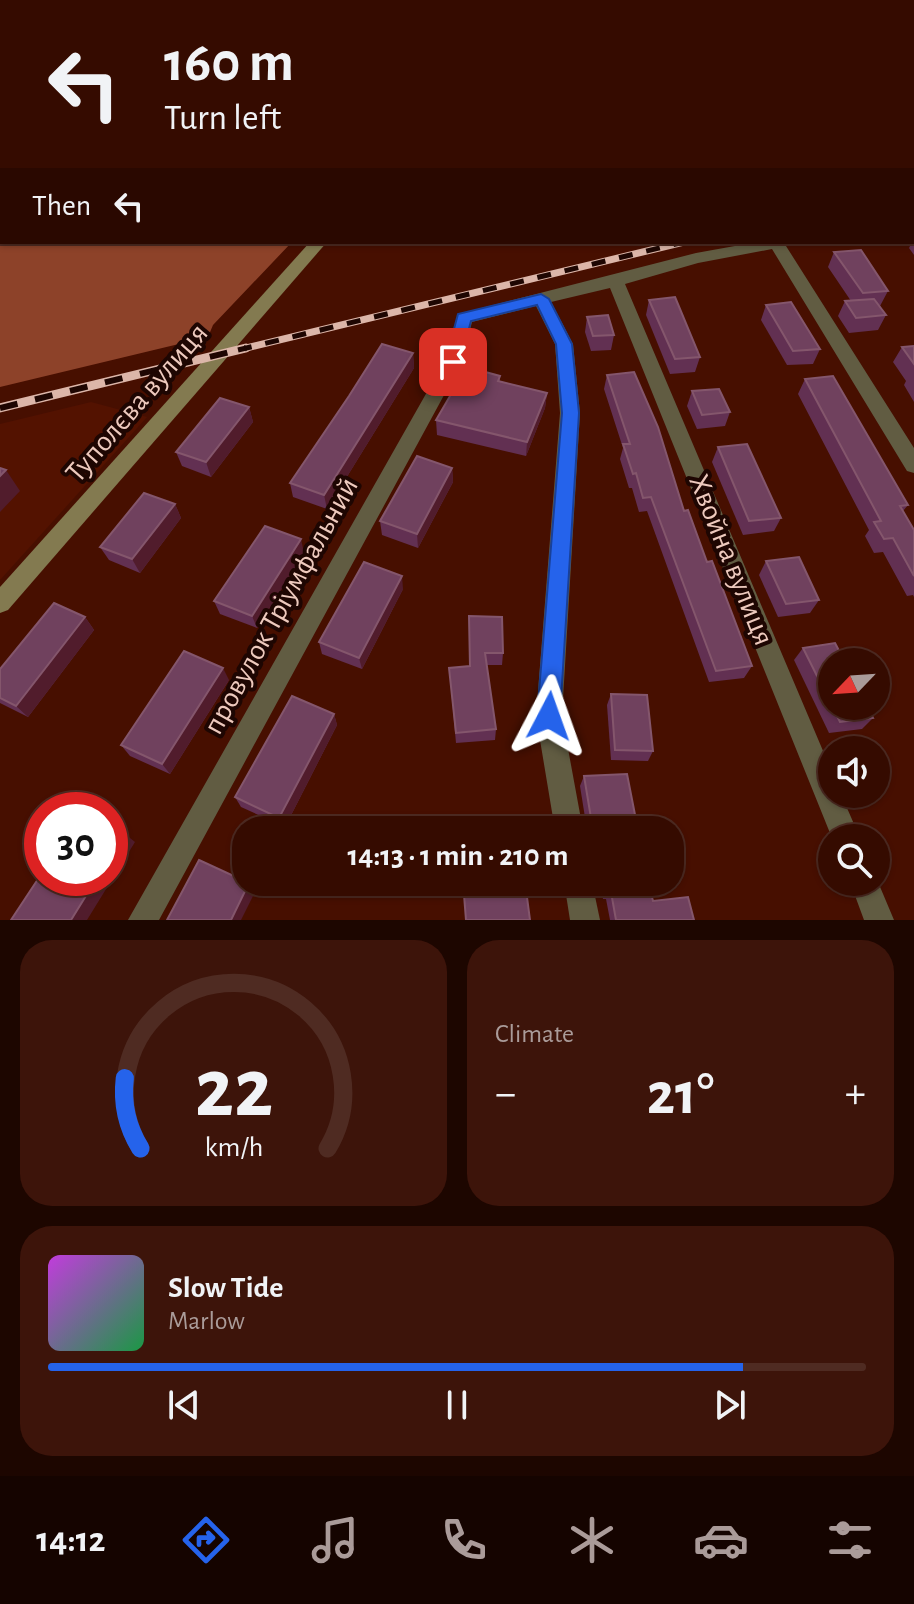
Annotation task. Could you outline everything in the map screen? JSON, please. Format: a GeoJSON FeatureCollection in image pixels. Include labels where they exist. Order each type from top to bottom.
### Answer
{"type":"FeatureCollection","features":[{"type":"Feature","properties":{"kind":"street","name":"Туполєва вулиця"},"geometry":{"type":"LineString","coordinates":[[0,603],[317,244]]}},
{"type":"Feature","properties":{"kind":"street"},"geometry":{"type":"LineString","coordinates":[[567,816],[549,716],[570,413],[564,344],[541,299],[696,258],[774,244]]}},
{"type":"Feature","properties":{"kind":"street"},"geometry":{"type":"LineString","coordinates":[[781,244],[914,465]]}},
{"type":"Feature","properties":{"kind":"street","name":"Хвойна вулиця"},"geometry":{"type":"LineString","coordinates":[[616,281],[840,824]]}},
{"type":"Feature","properties":{"kind":"street","name":"провулок Тріумфальний"},"geometry":{"type":"LineString","coordinates":[[143,920],[453,362],[464,318],[541,299]]}},
{"type":"Feature","properties":{"kind":"street"},"geometry":{"type":"LineString","coordinates":[[581,896],[585,920]]}},
{"type":"Feature","properties":{"kind":"street"},"geometry":{"type":"LineString","coordinates":[[870,896],[879,920]]}},
{"type":"Feature","properties":{"kind":"shaded area"},"geometry":{"type":"Polygon","coordinates":[[[0,244],[290,244],[213,325],[208,337],[0,387],[0,244]]]}},
{"type":"Feature","properties":{"kind":"shaded area"},"geometry":{"type":"Polygon","coordinates":[[[91,402],[147,417],[0,580],[0,424],[91,402]]]}},
{"type":"Feature","properties":{"kind":"building"},"geometry":{"type":"Polygon","coordinates":[[[861,250],[888,291],[863,293],[834,252],[861,250]]]}},
{"type":"Feature","properties":{"kind":"building"},"geometry":{"type":"Polygon","coordinates":[[[675,297],[700,357],[675,359],[649,300],[675,297]]]}},
{"type":"Feature","properties":{"kind":"building"},"geometry":{"type":"Polygon","coordinates":[[[874,299],[886,315],[856,318],[845,301],[874,299]]]}},
{"type":"Feature","properties":{"kind":"building"},"geometry":{"type":"Polygon","coordinates":[[[791,302],[820,349],[793,351],[766,305],[791,302]]]}},
{"type":"Feature","properties":{"kind":"building"},"geometry":{"type":"Polygon","coordinates":[[[608,315],[614,335],[593,336],[587,317],[608,315]]]}},
{"type":"Feature","properties":{"kind":"building"},"geometry":{"type":"Polygon","coordinates":[[[382,344],[413,353],[324,495],[290,483],[349,396],[382,344]]]}},
{"type":"Feature","properties":{"kind":"building"},"geometry":{"type":"Polygon","coordinates":[[[914,346],[914,364],[902,347],[914,346]]]}},
{"type":"Feature","properties":{"kind":"building"},"geometry":{"type":"Polygon","coordinates":[[[467,367],[500,376],[498,381],[547,393],[527,442],[436,420],[467,367]]]}},
{"type":"Feature","properties":{"kind":"building"},"geometry":{"type":"Polygon","coordinates":[[[634,372],[658,427],[684,511],[688,510],[707,562],[712,561],[752,666],[716,671],[651,497],[643,498],[636,473],[633,474],[623,444],[630,444],[607,375],[634,372]]]}},
{"type":"Feature","properties":{"kind":"building"},"geometry":{"type":"Polygon","coordinates":[[[833,376],[908,505],[900,506],[914,530],[914,576],[893,538],[884,539],[874,522],[881,521],[805,379],[833,376]]]}},
{"type":"Feature","properties":{"kind":"building"},"geometry":{"type":"Polygon","coordinates":[[[719,389],[730,412],[702,415],[692,391],[719,389]]]}},
{"type":"Feature","properties":{"kind":"building"},"geometry":{"type":"Polygon","coordinates":[[[220,398],[249,407],[206,462],[176,452],[220,398]]]}},
{"type":"Feature","properties":{"kind":"building"},"geometry":{"type":"Polygon","coordinates":[[[747,444],[781,518],[749,521],[718,447],[747,444]]]}},
{"type":"Feature","properties":{"kind":"building"},"geometry":{"type":"Polygon","coordinates":[[[417,456],[452,468],[417,534],[380,521],[417,456]]]}},
{"type":"Feature","properties":{"kind":"building"},"geometry":{"type":"Polygon","coordinates":[[[144,493],[175,504],[132,559],[100,547],[144,493]]]}},
{"type":"Feature","properties":{"kind":"building"},"geometry":{"type":"Polygon","coordinates":[[[265,526],[301,539],[252,616],[214,601],[265,526]]]}},
{"type":"Feature","properties":{"kind":"building"},"geometry":{"type":"Polygon","coordinates":[[[799,557],[819,600],[786,604],[766,561],[799,557]]]}},
{"type":"Feature","properties":{"kind":"building"},"geometry":{"type":"Polygon","coordinates":[[[364,562],[402,576],[359,658],[319,642],[364,562]]]}},
{"type":"Feature","properties":{"kind":"building"},"geometry":{"type":"Polygon","coordinates":[[[54,603],[85,617],[16,706],[0,698],[0,669],[54,603]]]}},
{"type":"Feature","properties":{"kind":"building"},"geometry":{"type":"Polygon","coordinates":[[[469,616],[502,617],[503,653],[485,653],[496,729],[456,733],[449,668],[470,666],[469,616]]]}},
{"type":"Feature","properties":{"kind":"building"},"geometry":{"type":"Polygon","coordinates":[[[835,643],[838,648],[818,648],[818,678],[803,648],[835,643]]]}},
{"type":"Feature","properties":{"kind":"building"},"geometry":{"type":"Polygon","coordinates":[[[184,651],[223,668],[162,764],[121,745],[184,651]]]}},
{"type":"Feature","properties":{"kind":"building"},"geometry":{"type":"Polygon","coordinates":[[[611,694],[647,695],[653,751],[615,750],[611,694]]]}},
{"type":"Feature","properties":{"kind":"building"},"geometry":{"type":"Polygon","coordinates":[[[292,696],[334,714],[280,816],[235,797],[292,696]]]}},
{"type":"Feature","properties":{"kind":"building"},"geometry":{"type":"Polygon","coordinates":[[[627,774],[635,816],[591,816],[584,776],[627,774]]]}},
{"type":"Feature","properties":{"kind":"building"},"geometry":{"type":"Polygon","coordinates":[[[199,860],[232,875],[232,896],[243,896],[231,920],[167,920],[199,860]]]}},
{"type":"Feature","properties":{"kind":"building"},"geometry":{"type":"Polygon","coordinates":[[[27,896],[86,896],[71,920],[11,920],[27,896]]]}},
{"type":"Feature","properties":{"kind":"building"},"geometry":{"type":"Polygon","coordinates":[[[464,896],[527,896],[530,920],[466,920],[464,896]]]}},
{"type":"Feature","properties":{"kind":"building"},"geometry":{"type":"Polygon","coordinates":[[[612,896],[652,896],[653,901],[688,897],[694,920],[616,920],[612,896]]]}},
{"type":"Feature","properties":{"kind":"railway"},"geometry":{"type":"LineString","coordinates":[[238,350],[676,244]]}},
{"type":"Feature","properties":{"kind":"railway"},"geometry":{"type":"LineString","coordinates":[[0,408],[246,348]]}},
{"type":"Feature","properties":{"kind":"route"},"geometry":{"type":"LineString","coordinates":[[453,362],[464,318],[541,299],[564,344],[570,413],[549,716]]}}]}
